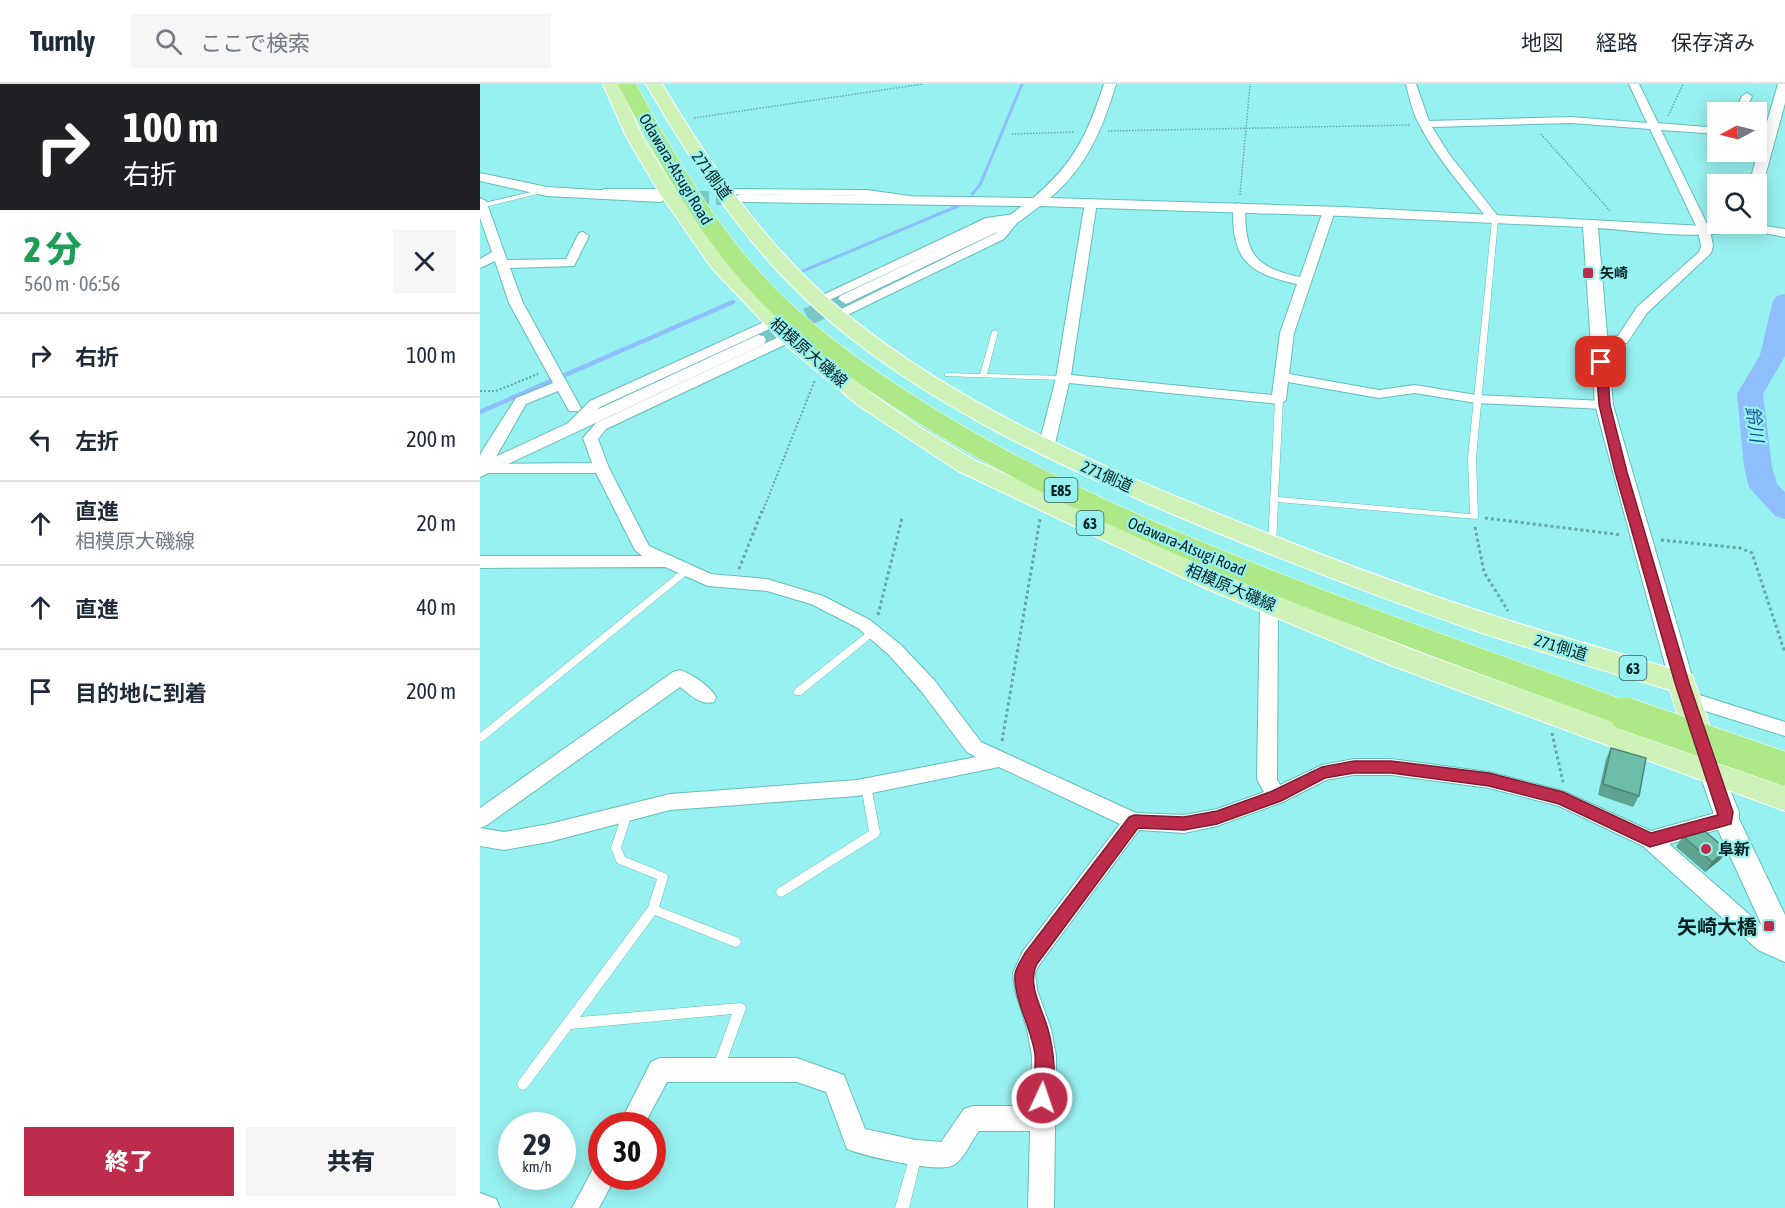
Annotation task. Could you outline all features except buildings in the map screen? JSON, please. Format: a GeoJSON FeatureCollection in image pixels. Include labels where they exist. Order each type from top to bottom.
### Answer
{"type":"FeatureCollection","features":[{"type":"Feature","properties":{"kind":"highway","name":"Odawara-Atsugi Road"},"geometry":{"type":"LineString","coordinates":[[627,84],[695,207],[731,255],[765,293],[817,339],[886,391],[963,440],[1120,518],[1236,568],[1627,706],[1785,751]]}},
{"type":"Feature","properties":{"kind":"highway","name":"Odawara-Atsugi Road"},"geometry":{"type":"LineString","coordinates":[[643,84],[711,203],[746,249],[780,286],[825,327],[900,382],[974,429],[1120,503],[1242,555],[1785,769]]}},
{"type":"Feature","properties":{"kind":"main road","name":"相模原大磯線"},"geometry":{"type":"LineString","coordinates":[[610,84],[664,195],[770,334],[824,365],[867,400],[914,433],[967,466],[1217,582],[1400,657],[1711,772]]}},
{"type":"Feature","properties":{"kind":"main road","name":"271側道"},"geometry":{"type":"LineString","coordinates":[[654,84],[675,121],[779,261],[837,303],[915,373],[958,401],[1046,448],[1113,480],[1272,545],[1425,603],[1684,690]]}},
{"type":"Feature","properties":{"kind":"main road"},"geometry":{"type":"LineString","coordinates":[[1684,690],[1711,772]]}},
{"type":"Feature","properties":{"kind":"main road","name":"63"},"geometry":{"type":"LineString","coordinates":[[1711,772],[1785,798]]}},
{"type":"Feature","properties":{"kind":"street"},"geometry":{"type":"LineString","coordinates":[[837,303],[1015,218],[1041,201],[1076,166],[1096,131],[1110,84]]}},
{"type":"Feature","properties":{"kind":"street"},"geometry":{"type":"LineString","coordinates":[[1411,84],[1424,124],[1435,142],[1495,220]]}},
{"type":"Feature","properties":{"kind":"street"},"geometry":{"type":"LineString","coordinates":[[1600,340],[1622,340],[1642,309],[1705,253],[1707,246],[1704,230],[1634,84]]}},
{"type":"Feature","properties":{"kind":"street"},"geometry":{"type":"LineString","coordinates":[[1767,129],[1781,106],[1784,84]]}},
{"type":"Feature","properties":{"kind":"street"},"geometry":{"type":"LineString","coordinates":[[1744,102],[1747,96]]}},
{"type":"Feature","properties":{"kind":"street"},"geometry":{"type":"LineString","coordinates":[[1424,124],[1571,120],[1707,130]]}},
{"type":"Feature","properties":{"kind":"street"},"geometry":{"type":"LineString","coordinates":[[480,177],[503,184],[585,196],[664,195]]}},
{"type":"Feature","properties":{"kind":"street"},"geometry":{"type":"LineString","coordinates":[[732,195],[1239,206],[1707,230]]}},
{"type":"Feature","properties":{"kind":"street"},"geometry":{"type":"LineString","coordinates":[[1046,448],[1063,378],[1091,202]]}},
{"type":"Feature","properties":{"kind":"street"},"geometry":{"type":"LineString","coordinates":[[481,204],[516,303],[574,408]]}},
{"type":"Feature","properties":{"kind":"street"},"geometry":{"type":"LineString","coordinates":[[1239,206],[1238,229],[1243,253],[1271,275],[1305,282]]}},
{"type":"Feature","properties":{"kind":"street"},"geometry":{"type":"LineString","coordinates":[[1063,378],[1280,400],[1287,333],[1329,211]]}},
{"type":"Feature","properties":{"kind":"street"},"geometry":{"type":"LineString","coordinates":[[1590,223],[1604,405],[1684,690],[1785,729]]}},
{"type":"Feature","properties":{"kind":"street"},"geometry":{"type":"LineString","coordinates":[[1767,229],[1785,233]]}},
{"type":"Feature","properties":{"kind":"street"},"geometry":{"type":"LineString","coordinates":[[480,264],[500,259],[570,263],[583,236]]}},
{"type":"Feature","properties":{"kind":"street"},"geometry":{"type":"LineString","coordinates":[[481,470],[770,334]]}},
{"type":"Feature","properties":{"kind":"street"},"geometry":{"type":"LineString","coordinates":[[770,334],[601,426],[590,438],[601,468],[643,550],[708,580],[767,585],[817,600],[864,624],[895,650],[928,686],[974,747],[1134,821],[1184,824],[1217,817],[1276,796],[1322,773],[1354,767],[1391,767],[1489,780],[1563,799],[1650,840],[1766,943],[1785,952]]}},
{"type":"Feature","properties":{"kind":"street"},"geometry":{"type":"LineString","coordinates":[[1281,376],[1363,393],[1379,394],[1415,389],[1476,399],[1604,405]]}},
{"type":"Feature","properties":{"kind":"street"},"geometry":{"type":"LineString","coordinates":[[481,470],[489,451],[521,401],[556,377]]}},
{"type":"Feature","properties":{"kind":"street"},"geometry":{"type":"LineString","coordinates":[[481,470],[601,468]]}},
{"type":"Feature","properties":{"kind":"street"},"geometry":{"type":"LineString","coordinates":[[480,562],[668,562]]}},
{"type":"Feature","properties":{"kind":"street"},"geometry":{"type":"LineString","coordinates":[[1269,603],[1267,779],[1276,796]]}},
{"type":"Feature","properties":{"kind":"street"},"geometry":{"type":"LineString","coordinates":[[480,819],[680,677],[706,697]]}},
{"type":"Feature","properties":{"kind":"street"},"geometry":{"type":"LineString","coordinates":[[480,837],[504,841],[549,833],[670,802],[866,786],[998,760]]}},
{"type":"Feature","properties":{"kind":"street"},"geometry":{"type":"LineString","coordinates":[[1711,772],[1726,812],[1726,819],[1785,945]]}},
{"type":"Feature","properties":{"kind":"street"},"geometry":{"type":"LineString","coordinates":[[1650,840],[1726,819]]}},
{"type":"Feature","properties":{"kind":"street"},"geometry":{"type":"LineString","coordinates":[[1041,1208],[1044,1056],[1039,1029],[1026,990],[1024,973],[1031,958],[1134,821]]}},
{"type":"Feature","properties":{"kind":"street"},"geometry":{"type":"LineString","coordinates":[[638,1112],[660,1070],[797,1070],[835,1083],[856,1140],[916,1153],[947,1155],[973,1118],[1041,1119]]}},
{"type":"Feature","properties":{"kind":"street"},"geometry":{"type":"LineString","coordinates":[[585,1208],[595,1190]]}},
{"type":"Feature","properties":{"kind":"street"},"geometry":{"type":"LineString","coordinates":[[480,1206],[487,1208]]}},
{"type":"Feature","properties":{"kind":"lane"},"geometry":{"type":"LineString","coordinates":[[481,204],[544,191]]}},
{"type":"Feature","properties":{"kind":"lane"},"geometry":{"type":"LineString","coordinates":[[1274,499],[1474,517],[1472,458],[1476,399],[1495,220]]}},
{"type":"Feature","properties":{"kind":"lane"},"geometry":{"type":"LineString","coordinates":[[982,376],[995,332]]}},
{"type":"Feature","properties":{"kind":"lane"},"geometry":{"type":"LineString","coordinates":[[947,375],[1063,378]]}},
{"type":"Feature","properties":{"kind":"lane"},"geometry":{"type":"LineString","coordinates":[[1272,545],[1280,400]]}},
{"type":"Feature","properties":{"kind":"lane"},"geometry":{"type":"LineString","coordinates":[[480,738],[686,571]]}},
{"type":"Feature","properties":{"kind":"lane"},"geometry":{"type":"LineString","coordinates":[[798,692],[874,632]]}},
{"type":"Feature","properties":{"kind":"lane"},"geometry":{"type":"LineString","coordinates":[[781,892],[875,833],[866,786]]}},
{"type":"Feature","properties":{"kind":"lane"},"geometry":{"type":"LineString","coordinates":[[523,1084],[654,909],[663,877],[621,860],[616,848],[628,811]]}},
{"type":"Feature","properties":{"kind":"lane"},"geometry":{"type":"LineString","coordinates":[[654,909],[735,942]]}},
{"type":"Feature","properties":{"kind":"lane"},"geometry":{"type":"LineString","coordinates":[[568,1024],[740,1008],[718,1070]]}},
{"type":"Feature","properties":{"kind":"lane"},"geometry":{"type":"LineString","coordinates":[[902,1208],[916,1153]]}},
{"type":"Feature","properties":{"kind":"path"},"geometry":{"type":"LineString","coordinates":[[675,121],[923,84]]}},
{"type":"Feature","properties":{"kind":"path"},"geometry":{"type":"LineString","coordinates":[[1239,206],[1250,84]]}},
{"type":"Feature","properties":{"kind":"path"},"geometry":{"type":"LineString","coordinates":[[1664,126],[1683,84]]}},
{"type":"Feature","properties":{"kind":"path"},"geometry":{"type":"LineString","coordinates":[[1530,121],[1622,224]]}},
{"type":"Feature","properties":{"kind":"path"},"geometry":{"type":"LineString","coordinates":[[1012,134],[1424,124]]}},
{"type":"Feature","properties":{"kind":"path"},"geometry":{"type":"LineString","coordinates":[[734,582],[818,372],[824,365]]}},
{"type":"Feature","properties":{"kind":"path"},"geometry":{"type":"LineString","coordinates":[[480,391],[496,391],[556,377]]}},
{"type":"Feature","properties":{"kind":"path"},"geometry":{"type":"LineString","coordinates":[[998,760],[1043,501]]}},
{"type":"Feature","properties":{"kind":"path"},"geometry":{"type":"LineString","coordinates":[[1474,517],[1479,561],[1488,585],[1512,616]]}},
{"type":"Feature","properties":{"kind":"path"},"geometry":{"type":"LineString","coordinates":[[874,632],[902,518]]}},
{"type":"Feature","properties":{"kind":"path"},"geometry":{"type":"LineString","coordinates":[[1549,723],[1562,768],[1563,799]]}},
{"type":"Feature","properties":{"kind":"waterway"},"geometry":{"type":"LineString","coordinates":[[972,194],[980,185],[1022,84]]}},
{"type":"Feature","properties":{"kind":"waterway"},"geometry":{"type":"LineString","coordinates":[[803,271],[958,206]]}},
{"type":"Feature","properties":{"kind":"waterway","name":"鈴川"},"geometry":{"type":"LineString","coordinates":[[1785,301],[1773,355],[1750,394],[1758,467],[1763,487],[1785,509]]}},
{"type":"Feature","properties":{"kind":"waterway"},"geometry":{"type":"LineString","coordinates":[[480,412],[733,302]]}},
{"type":"Feature","properties":{"kind":"tunnel"},"geometry":{"type":"LineString","coordinates":[[674,198],[740,198]]}},
{"type":"Feature","properties":{"kind":"tunnel"},"geometry":{"type":"LineString","coordinates":[[758,340],[846,299]]}},
{"type":"Feature","properties":{"kind":"place","name":"矢崎"},"geometry":{"type":"Point","coordinates":[1588,273]}},
{"type":"Feature","properties":{"kind":"place","name":"阜新"},"geometry":{"type":"Point","coordinates":[1706,849]}},
{"type":"Feature","properties":{"kind":"place","name":"矢崎大橋"},"geometry":{"type":"Point","coordinates":[1769,926]}},
{"type":"Feature","properties":{"kind":"route"},"geometry":{"type":"LineString","coordinates":[[1042,1098],[1044,1056],[1039,1029],[1026,990],[1024,973],[1031,958],[1134,821],[1184,824],[1217,817],[1276,796],[1322,773],[1354,767],[1391,767],[1489,780],[1563,799],[1650,840],[1726,819],[1726,812],[1682,683],[1621,472],[1604,405],[1601,362]]}}]}
